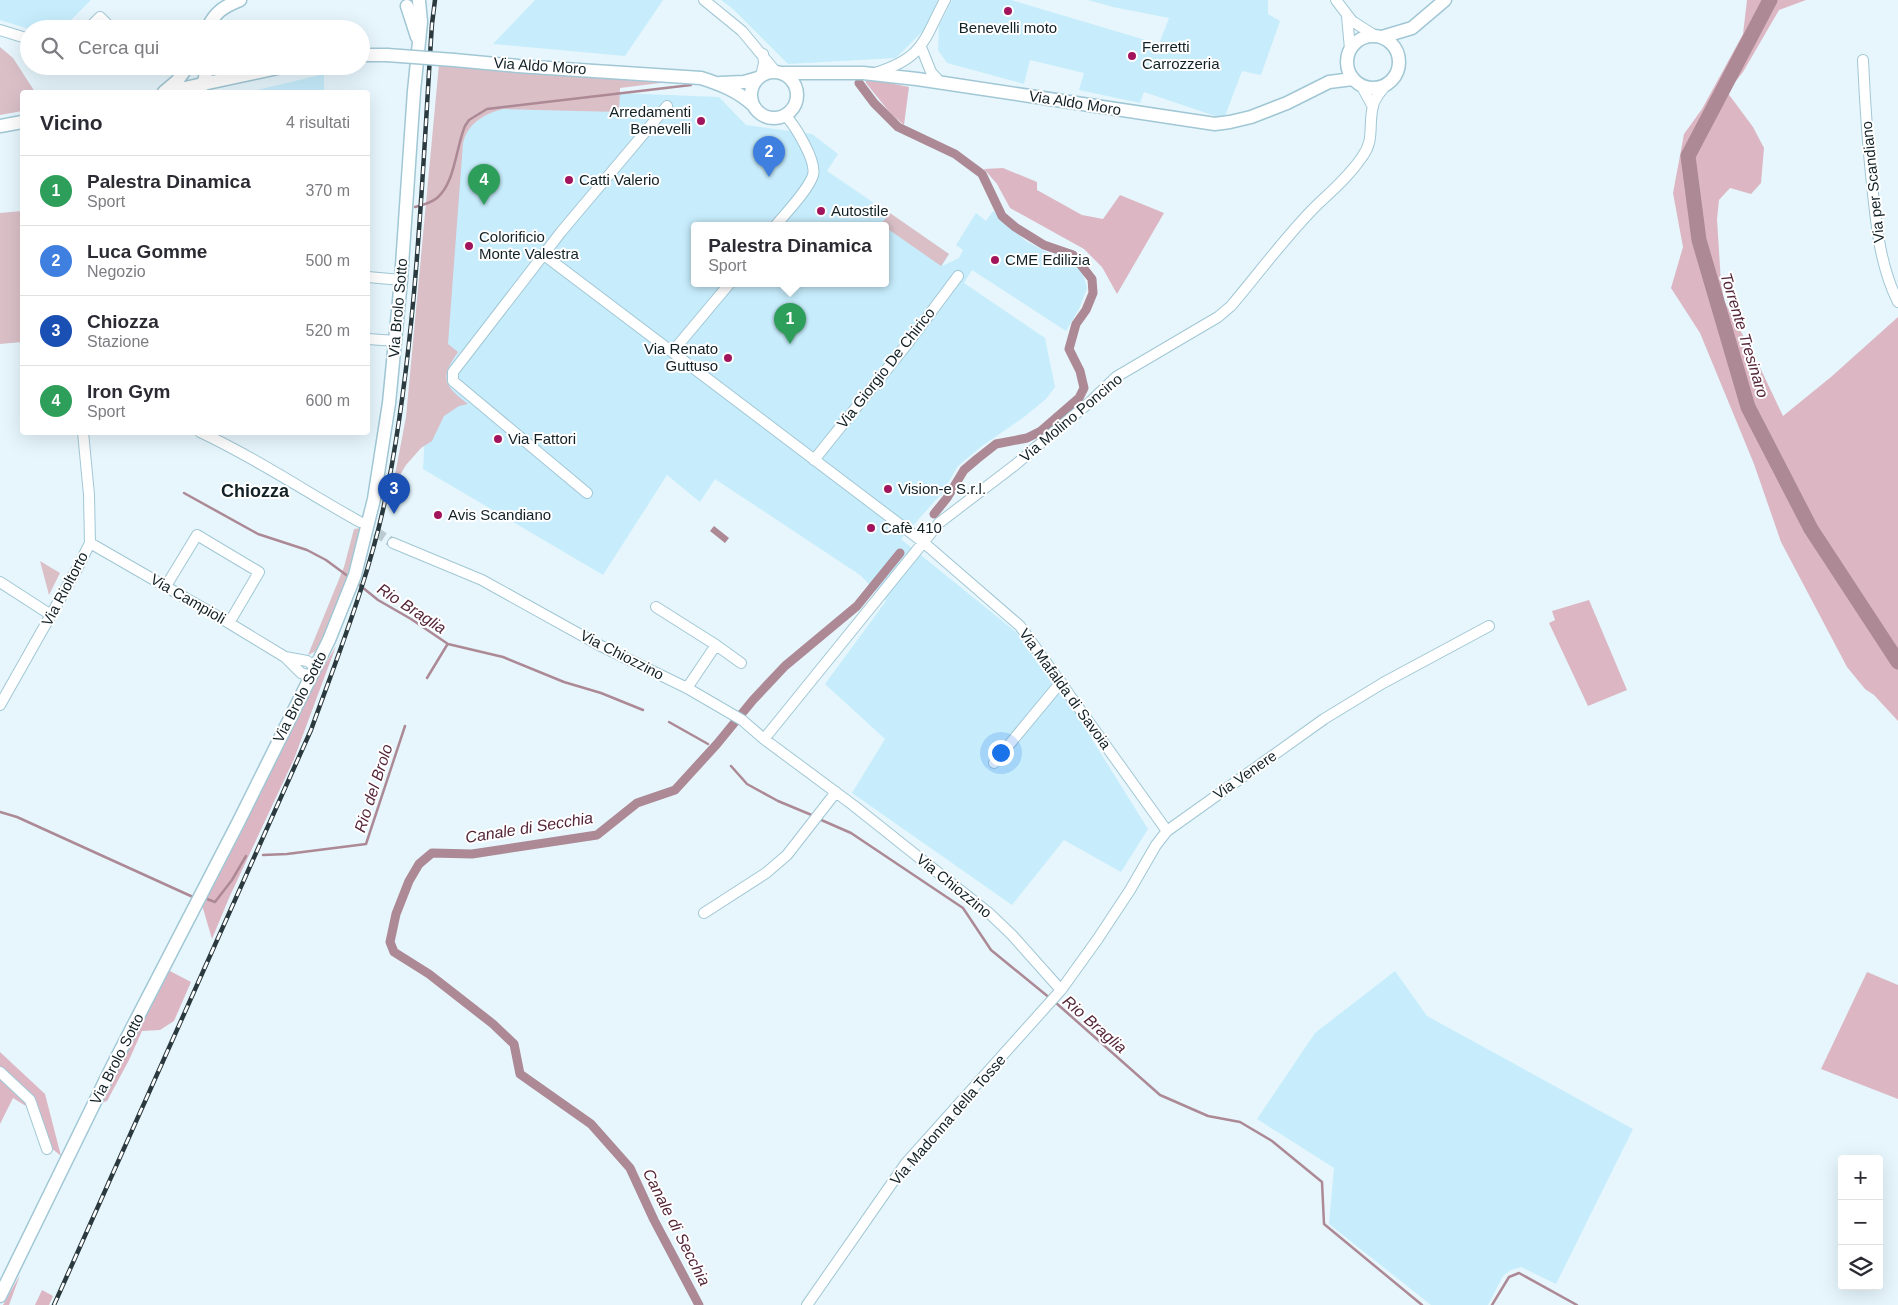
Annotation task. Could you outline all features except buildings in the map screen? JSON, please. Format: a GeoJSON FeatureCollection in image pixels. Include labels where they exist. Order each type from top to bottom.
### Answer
{"type":"FeatureCollection","features":[{"type":"Feature","properties":{"kind":"main road"},"geometry":{"type":"LineString","coordinates":[[211,20],[218,12],[240,0]]}},
{"type":"Feature","properties":{"kind":"main road"},"geometry":{"type":"LineString","coordinates":[[1412,28],[1360,39],[1349,52],[1347,66],[1357,82],[1374,88],[1387,84],[1396,74],[1398,54],[1412,28],[1445,0]]}},
{"type":"Feature","properties":{"kind":"main road","name":"Via Brolo Sotto"},"geometry":{"type":"LineString","coordinates":[[0,1296],[113,1065],[239,821],[324,650],[353,580],[368,527],[390,403],[419,44],[410,2]]}},
{"type":"Feature","properties":{"kind":"main road"},"geometry":{"type":"LineString","coordinates":[[1378,36],[1390,42],[1398,54]]}},
{"type":"Feature","properties":{"kind":"main road","name":"Via Aldo Moro"},"geometry":{"type":"LineString","coordinates":[[1329,82],[1349,52]]}},
{"type":"Feature","properties":{"kind":"main road","name":"Via Aldo Moro"},"geometry":{"type":"LineString","coordinates":[[370,55],[701,78],[742,95],[753,105]]}},
{"type":"Feature","properties":{"kind":"main road"},"geometry":{"type":"LineString","coordinates":[[770,72],[779,72],[793,81],[797,88],[796,104],[786,116],[779,118],[763,116],[753,105],[751,90],[759,77],[770,72]]}},
{"type":"Feature","properties":{"kind":"main road","name":"Via Aldo Moro"},"geometry":{"type":"LineString","coordinates":[[779,72],[867,74],[940,82],[1215,124],[1251,117],[1288,103],[1329,82],[1357,82]]}},
{"type":"Feature","properties":{"kind":"main road"},"geometry":{"type":"LineString","coordinates":[[797,88],[813,74]]}},
{"type":"Feature","properties":{"kind":"main road"},"geometry":{"type":"LineString","coordinates":[[167,90],[181,75]]}},
{"type":"Feature","properties":{"kind":"main road"},"geometry":{"type":"LineString","coordinates":[[202,75],[203,85]]}},
{"type":"Feature","properties":{"kind":"main road"},"geometry":{"type":"LineString","coordinates":[[203,85],[206,75]]}},
{"type":"Feature","properties":{"kind":"main road"},"geometry":{"type":"LineString","coordinates":[[176,90],[248,75]]}},
{"type":"Feature","properties":{"kind":"main road","name":"Via Aldo Moro"},"geometry":{"type":"LineString","coordinates":[[718,84],[744,82],[759,77]]}},
{"type":"Feature","properties":{"kind":"main road"},"geometry":{"type":"LineString","coordinates":[[0,126],[20,122]]}},
{"type":"Feature","properties":{"kind":"street"},"geometry":{"type":"LineString","coordinates":[[704,0],[742,31],[779,72]]}},
{"type":"Feature","properties":{"kind":"street"},"geometry":{"type":"LineString","coordinates":[[867,74],[902,62],[912,56],[921,47],[945,0]]}},
{"type":"Feature","properties":{"kind":"street"},"geometry":{"type":"LineString","coordinates":[[1336,0],[1347,16],[1378,36]]}},
{"type":"Feature","properties":{"kind":"street"},"geometry":{"type":"LineString","coordinates":[[1347,16],[1349,52]]}},
{"type":"Feature","properties":{"kind":"street"},"geometry":{"type":"LineString","coordinates":[[0,30],[20,36]]}},
{"type":"Feature","properties":{"kind":"street"},"geometry":{"type":"LineString","coordinates":[[921,47],[931,72],[940,82]]}},
{"type":"Feature","properties":{"kind":"street"},"geometry":{"type":"LineString","coordinates":[[759,77],[764,63],[763,54]]}},
{"type":"Feature","properties":{"kind":"street","name":"Via per Scandiano"},"geometry":{"type":"LineString","coordinates":[[1862,60],[1867,143],[1880,243],[1889,283],[1898,302]]}},
{"type":"Feature","properties":{"kind":"street"},"geometry":{"type":"LineString","coordinates":[[1357,82],[1372,107]]}},
{"type":"Feature","properties":{"kind":"street","name":"Via Molino Poncino"},"geometry":{"type":"LineString","coordinates":[[764,739],[939,523],[1015,465],[1090,402],[1116,377],[1218,318],[1231,306],[1313,210],[1333,192],[1363,157],[1369,145],[1372,107],[1376,97],[1387,84]]}},
{"type":"Feature","properties":{"kind":"street"},"geometry":{"type":"LineString","coordinates":[[587,493],[480,405],[453,381],[452,376],[453,372],[561,232],[667,106]]}},
{"type":"Feature","properties":{"kind":"street"},"geometry":{"type":"LineString","coordinates":[[778,222],[796,201],[814,174],[814,164],[794,125],[786,116]]}},
{"type":"Feature","properties":{"kind":"street"},"geometry":{"type":"LineString","coordinates":[[544,255],[923,542]]}},
{"type":"Feature","properties":{"kind":"street","name":"Via Giorgio De Chirico"},"geometry":{"type":"LineString","coordinates":[[814,460],[906,346],[958,276]]}},
{"type":"Feature","properties":{"kind":"street"},"geometry":{"type":"LineString","coordinates":[[370,277],[401,280]]}},
{"type":"Feature","properties":{"kind":"street"},"geometry":{"type":"LineString","coordinates":[[673,351],[727,287]]}},
{"type":"Feature","properties":{"kind":"street"},"geometry":{"type":"LineString","coordinates":[[370,339],[396,341]]}},
{"type":"Feature","properties":{"kind":"street","name":"Via Rioltorto"},"geometry":{"type":"LineString","coordinates":[[0,705],[52,615],[90,543],[89,495],[83,435]]}},
{"type":"Feature","properties":{"kind":"street"},"geometry":{"type":"LineString","coordinates":[[206,435],[271,470],[360,522]]}},
{"type":"Feature","properties":{"kind":"street"},"geometry":{"type":"LineString","coordinates":[[166,586],[197,535],[259,572],[229,623]]}},
{"type":"Feature","properties":{"kind":"street","name":"Via Mafalda di Savoia"},"geometry":{"type":"LineString","coordinates":[[923,542],[1020,626],[1167,831]]}},
{"type":"Feature","properties":{"kind":"street","name":"Via Campioli"},"geometry":{"type":"LineString","coordinates":[[90,543],[312,671]]}},
{"type":"Feature","properties":{"kind":"street","name":"Via Chiozzino"},"geometry":{"type":"LineString","coordinates":[[393,543],[482,580],[599,644],[687,688],[738,718],[836,792],[990,914],[1012,935],[1056,996]]}},
{"type":"Feature","properties":{"kind":"street"},"geometry":{"type":"LineString","coordinates":[[0,582],[52,615]]}},
{"type":"Feature","properties":{"kind":"street"},"geometry":{"type":"LineString","coordinates":[[656,607],[716,645],[740,663]]}},
{"type":"Feature","properties":{"kind":"street","name":"Via Venere"},"geometry":{"type":"LineString","coordinates":[[1056,996],[1097,940],[1130,890],[1156,845],[1167,831],[1324,719],[1383,683],[1490,626]]}},
{"type":"Feature","properties":{"kind":"street"},"geometry":{"type":"LineString","coordinates":[[687,688],[716,645]]}},
{"type":"Feature","properties":{"kind":"street"},"geometry":{"type":"LineString","coordinates":[[302,692],[297,663],[324,650]]}},
{"type":"Feature","properties":{"kind":"street"},"geometry":{"type":"LineString","coordinates":[[994,763],[1061,682]]}},
{"type":"Feature","properties":{"kind":"street"},"geometry":{"type":"LineString","coordinates":[[704,913],[740,888],[766,874],[787,855],[836,792]]}},
{"type":"Feature","properties":{"kind":"street","name":"Via Madonna della Tosse"},"geometry":{"type":"LineString","coordinates":[[807,1305],[906,1164],[1056,996]]}},
{"type":"Feature","properties":{"kind":"street"},"geometry":{"type":"LineString","coordinates":[[0,1072],[30,1100],[47,1149]]}},
{"type":"Feature","properties":{"kind":"shaded area"},"geometry":{"type":"Polygon","coordinates":[[[0,0],[91,0],[71,20],[20,20],[20,26],[0,20],[0,0]]]}},
{"type":"Feature","properties":{"kind":"shaded area"},"geometry":{"type":"Polygon","coordinates":[[[535,0],[663,0],[625,56],[493,44],[535,0]]]}},
{"type":"Feature","properties":{"kind":"shaded area"},"geometry":{"type":"Polygon","coordinates":[[[721,0],[938,0],[923,31],[896,58],[788,64],[733,9],[721,0]]]}},
{"type":"Feature","properties":{"kind":"shaded area"},"geometry":{"type":"Polygon","coordinates":[[[952,0],[1011,0],[1159,44],[1169,18],[1088,0],[1268,0],[1268,14],[1280,21],[1261,75],[1242,71],[1224,119],[1144,92],[1140,103],[1079,90],[1084,73],[1030,60],[1024,84],[947,63],[938,50],[939,26],[952,0]]]}},
{"type":"Feature","properties":{"kind":"shaded area"},"geometry":{"type":"Polygon","coordinates":[[[1747,0],[1806,0],[1779,10],[1743,72],[1727,92],[1753,127],[1764,148],[1761,183],[1751,194],[1730,188],[1719,200],[1717,219],[1724,301],[1755,357],[1783,416],[1831,377],[1898,317],[1898,721],[1874,695],[1865,689],[1847,667],[1781,542],[1754,464],[1700,333],[1671,288],[1683,247],[1673,193],[1684,134],[1702,109],[1743,34],[1747,0]]]}},
{"type":"Feature","properties":{"kind":"shaded area"},"geometry":{"type":"Polygon","coordinates":[[[0,47],[13,58],[20,69],[20,75],[24,75],[34,90],[20,90],[20,111],[0,115],[0,47]]]}},
{"type":"Feature","properties":{"kind":"shaded area"},"geometry":{"type":"Polygon","coordinates":[[[439,64],[676,81],[620,88],[619,112],[503,109],[478,120],[469,130],[463,143],[448,344],[458,352],[448,368],[447,375],[447,381],[453,392],[468,404],[459,406],[444,416],[432,441],[421,448],[406,465],[397,480],[394,480],[406,417],[439,64]]]}},
{"type":"Feature","properties":{"kind":"shaded area"},"geometry":{"type":"Polygon","coordinates":[[[320,75],[324,75],[324,90],[257,90],[320,75]]]}},
{"type":"Feature","properties":{"kind":"shaded area"},"geometry":{"type":"Polygon","coordinates":[[[865,78],[909,87],[904,125],[891,114],[866,83],[865,78]]]}},
{"type":"Feature","properties":{"kind":"shaded area"},"geometry":{"type":"Polygon","coordinates":[[[446,86],[719,97],[746,125],[812,134],[838,154],[827,171],[949,254],[942,266],[959,258],[963,250],[956,245],[976,213],[986,221],[993,211],[1026,241],[1049,253],[1069,258],[1082,271],[1087,288],[1080,307],[1066,331],[972,270],[964,283],[1045,338],[1055,387],[1046,399],[1024,417],[982,446],[958,466],[942,493],[901,539],[1016,632],[1070,704],[1148,829],[1121,872],[1064,840],[1012,905],[852,793],[885,739],[825,684],[886,601],[860,575],[715,479],[700,502],[667,475],[603,575],[423,469],[446,86]]]}},
{"type":"Feature","properties":{"kind":"shaded area"},"geometry":{"type":"Polygon","coordinates":[[[1003,168],[1037,182],[1037,190],[1082,215],[1103,219],[1120,195],[1164,213],[1117,294],[1102,267],[1084,249],[1010,208],[997,184],[984,169],[1003,168]]]}},
{"type":"Feature","properties":{"kind":"shaded area"},"geometry":{"type":"Polygon","coordinates":[[[20,211],[20,342],[0,344],[0,213],[20,211]]]}},
{"type":"Feature","properties":{"kind":"shaded area"},"geometry":{"type":"Polygon","coordinates":[[[890,213],[949,254],[941,266],[889,230],[889,222],[883,222],[890,213]]]}},
{"type":"Feature","properties":{"kind":"shaded area"},"geometry":{"type":"Polygon","coordinates":[[[714,526],[729,538],[725,543],[710,531],[714,526]]]}},
{"type":"Feature","properties":{"kind":"shaded area"},"geometry":{"type":"Polygon","coordinates":[[[361,528],[349,583],[318,650],[308,655],[344,567],[354,529],[361,528]]]}},
{"type":"Feature","properties":{"kind":"shaded area"},"geometry":{"type":"Polygon","coordinates":[[[40,561],[60,573],[49,595],[40,561]]]}},
{"type":"Feature","properties":{"kind":"shaded area"},"geometry":{"type":"Polygon","coordinates":[[[1589,600],[1627,690],[1588,706],[1549,623],[1555,620],[1552,611],[1589,600]]]}},
{"type":"Feature","properties":{"kind":"shaded area"},"geometry":{"type":"Polygon","coordinates":[[[336,646],[294,759],[229,898],[212,939],[202,905],[243,829],[304,700],[336,646]]]}},
{"type":"Feature","properties":{"kind":"shaded area"},"geometry":{"type":"Polygon","coordinates":[[[168,970],[191,982],[174,1021],[160,1030],[142,1031],[107,1101],[98,1104],[168,970]]]}},
{"type":"Feature","properties":{"kind":"shaded area"},"geometry":{"type":"Polygon","coordinates":[[[1395,971],[1427,1016],[1633,1129],[1556,1284],[1521,1267],[1511,1270],[1503,1276],[1488,1305],[1431,1305],[1329,1224],[1334,1168],[1257,1119],[1315,1033],[1395,971]]]}},
{"type":"Feature","properties":{"kind":"shaded area"},"geometry":{"type":"Polygon","coordinates":[[[1867,972],[1898,985],[1898,1099],[1821,1069],[1867,972]]]}},
{"type":"Feature","properties":{"kind":"shaded area"},"geometry":{"type":"Polygon","coordinates":[[[0,1052],[45,1094],[61,1156],[37,1136],[26,1106],[13,1098],[0,1124],[0,1052]]]}},
{"type":"Feature","properties":{"kind":"shaded area"},"geometry":{"type":"Polygon","coordinates":[[[20,1275],[9,1305],[3,1305],[20,1275]]]}},
{"type":"Feature","properties":{"kind":"shaded area"},"geometry":{"type":"Polygon","coordinates":[[[42,1290],[53,1296],[49,1305],[35,1305],[42,1290]]]}},
{"type":"Feature","properties":{"kind":"waterway","name":"Torrente Tresinaro"},"geometry":{"type":"LineString","coordinates":[[1770,0],[1688,156],[1699,240],[1748,407],[1811,529],[1898,662]]}},
{"type":"Feature","properties":{"kind":"waterway","name":"Canale di Secchia"},"geometry":{"type":"LineString","coordinates":[[859,83],[874,103],[898,127],[955,154],[982,174],[1002,216],[1015,227],[1044,245],[1073,255],[1092,279],[1093,293],[1086,310],[1076,324],[1069,349],[1080,371],[1084,388],[1079,398],[1041,431],[1027,438],[996,444],[977,459],[964,470],[947,498],[934,514]]}},
{"type":"Feature","properties":{"kind":"waterway"},"geometry":{"type":"LineString","coordinates":[[415,207],[432,201],[443,191],[448,183],[465,126],[469,120],[487,109],[691,85]]}},
{"type":"Feature","properties":{"kind":"waterway","name":"Rio Braglia"},"geometry":{"type":"LineString","coordinates":[[184,493],[258,534],[307,550],[326,560],[349,577]]}},
{"type":"Feature","properties":{"kind":"waterway","name":"Canale di Secchia"},"geometry":{"type":"LineString","coordinates":[[699,1305],[654,1220],[630,1168],[591,1124],[520,1074],[514,1044],[493,1024],[429,974],[394,952],[390,942],[396,914],[409,881],[419,864],[432,853],[472,854],[597,835],[637,803],[675,790],[785,666],[857,606],[900,553]]}},
{"type":"Feature","properties":{"kind":"waterway","name":"Rio Braglia"},"geometry":{"type":"LineString","coordinates":[[357,583],[378,600],[448,644],[503,657],[564,682],[601,693],[643,710]]}},
{"type":"Feature","properties":{"kind":"waterway","name":"Rio del Brolo"},"geometry":{"type":"LineString","coordinates":[[427,678],[447,645]]}},
{"type":"Feature","properties":{"kind":"waterway","name":"Rio Braglia"},"geometry":{"type":"LineString","coordinates":[[669,722],[708,744]]}},
{"type":"Feature","properties":{"kind":"waterway","name":"Rio del Brolo"},"geometry":{"type":"LineString","coordinates":[[263,855],[287,854],[366,844],[405,726]]}},
{"type":"Feature","properties":{"kind":"waterway","name":"Rio Braglia"},"geometry":{"type":"LineString","coordinates":[[731,766],[747,784],[778,801],[814,816]]}},
{"type":"Feature","properties":{"kind":"waterway","name":"Rio del Brolo"},"geometry":{"type":"LineString","coordinates":[[0,812],[17,817],[193,897]]}},
{"type":"Feature","properties":{"kind":"waterway","name":"Rio Braglia"},"geometry":{"type":"LineString","coordinates":[[819,819],[851,833],[963,908],[991,950],[1051,999]]}},
{"type":"Feature","properties":{"kind":"waterway","name":"Rio del Brolo"},"geometry":{"type":"LineString","coordinates":[[207,899],[215,902],[232,880],[246,856]]}},
{"type":"Feature","properties":{"kind":"waterway","name":"Rio Braglia"},"geometry":{"type":"LineString","coordinates":[[1055,1002],[1160,1095],[1208,1116],[1240,1122],[1272,1141],[1322,1182],[1324,1224],[1422,1305]]}},
{"type":"Feature","properties":{"kind":"waterway","name":"Rio Braglia"},"geometry":{"type":"LineString","coordinates":[[1492,1305],[1509,1277],[1519,1273],[1577,1305]]}},
{"type":"Feature","properties":{"kind":"tunnel"},"geometry":{"type":"LineString","coordinates":[[363,524],[393,543]]}},
{"type":"Feature","properties":{"kind":"railway"},"geometry":{"type":"LineString","coordinates":[[54,1305],[311,730],[364,579],[388,486],[406,371],[417,256],[435,0]]}},
{"type":"Feature","properties":{"kind":"place","name":"Benevelli moto"},"geometry":{"type":"Point","coordinates":[1008,11]}},
{"type":"Feature","properties":{"kind":"place","name":"Ferretti Carrozzeria"},"geometry":{"type":"Point","coordinates":[1132,56]}},
{"type":"Feature","properties":{"kind":"place","name":"Arredamenti Benevelli"},"geometry":{"type":"Point","coordinates":[701,121]}},
{"type":"Feature","properties":{"kind":"place","name":"Luca Gomme"},"geometry":{"type":"Point","coordinates":[769,177]}},
{"type":"Feature","properties":{"kind":"place","name":"Catti Valerio"},"geometry":{"type":"Point","coordinates":[569,180]}},
{"type":"Feature","properties":{"kind":"place","name":"Iron Gym"},"geometry":{"type":"Point","coordinates":[484,205]}},
{"type":"Feature","properties":{"kind":"place","name":"Autostile"},"geometry":{"type":"Point","coordinates":[821,211]}},
{"type":"Feature","properties":{"kind":"place","name":"Colorificio Monte Valestra"},"geometry":{"type":"Point","coordinates":[469,246]}},
{"type":"Feature","properties":{"kind":"place","name":"CME Edilizia"},"geometry":{"type":"Point","coordinates":[995,260]}},
{"type":"Feature","properties":{"kind":"place","name":"Palestra Dinamica"},"geometry":{"type":"Point","coordinates":[790,344]}},
{"type":"Feature","properties":{"kind":"place","name":"Via Renato Guttuso"},"geometry":{"type":"Point","coordinates":[728,358]}},
{"type":"Feature","properties":{"kind":"place","name":"Via Fattori"},"geometry":{"type":"Point","coordinates":[498,439]}},
{"type":"Feature","properties":{"kind":"place","name":"Vision-e S.r.l."},"geometry":{"type":"Point","coordinates":[888,489]}},
{"type":"Feature","properties":{"kind":"place","name":"Chiozza"},"geometry":{"type":"Point","coordinates":[394,514]}},
{"type":"Feature","properties":{"kind":"place","name":"Avis Scandiano"},"geometry":{"type":"Point","coordinates":[438,515]}},
{"type":"Feature","properties":{"kind":"place","name":"Cafè 410"},"geometry":{"type":"Point","coordinates":[871,528]}},
{"type":"Feature","properties":{"kind":"district","name":"Chiozza"},"geometry":{"type":"Point","coordinates":[255,491]}}]}
